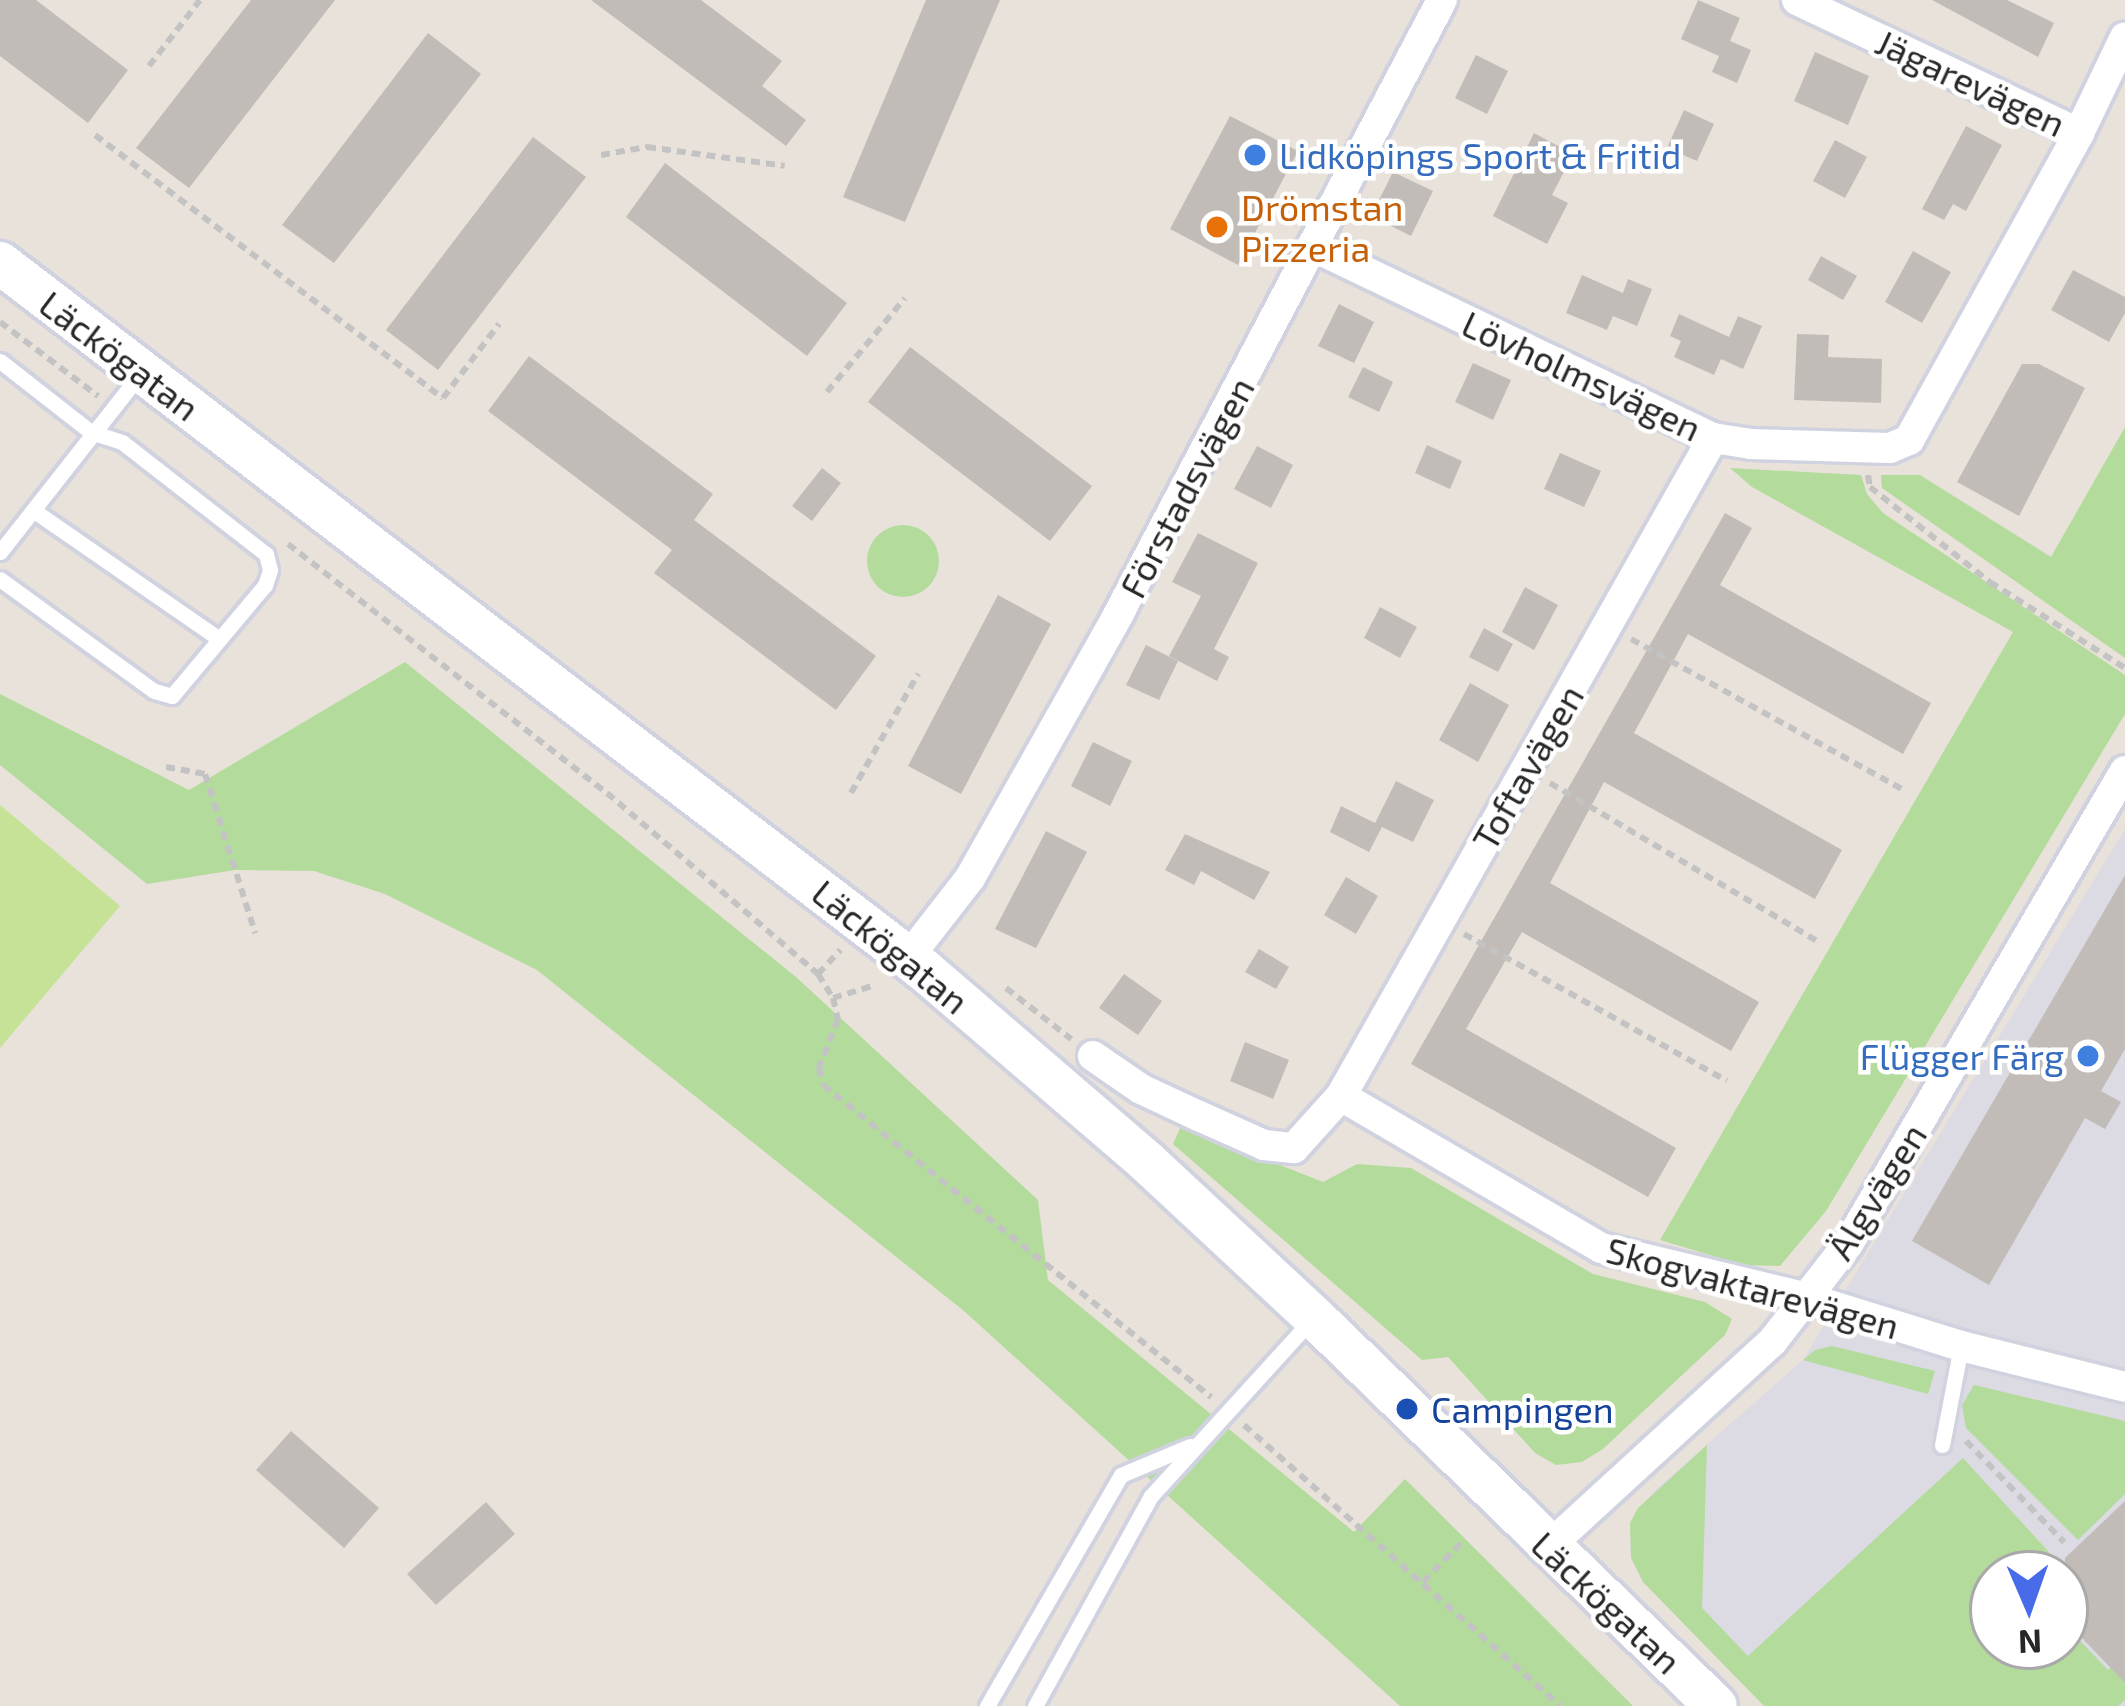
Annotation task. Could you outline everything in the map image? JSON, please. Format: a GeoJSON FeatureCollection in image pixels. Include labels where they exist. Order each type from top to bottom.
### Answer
{"type":"FeatureCollection","features":[{"type":"Feature","properties":{"kind":"main road","name":"Läckögatan"},"geometry":{"type":"LineString","coordinates":[[0,263],[907,959],[1147,1162],[1716,1706]]}},
{"type":"Feature","properties":{"kind":"street","name":"Förstadsvägen"},"geometry":{"type":"LineString","coordinates":[[907,959],[970,878],[1314,247],[1442,0]]}},
{"type":"Feature","properties":{"kind":"street","name":"Jägarevägen"},"geometry":{"type":"LineString","coordinates":[[1797,0],[2079,133]]}},
{"type":"Feature","properties":{"kind":"street","name":"Lövholmsvägen"},"geometry":{"type":"LineString","coordinates":[[1314,247],[1713,438],[1862,448],[1910,440],[2079,133],[2125,37]]}},
{"type":"Feature","properties":{"kind":"street","name":"Toftavägen"},"geometry":{"type":"LineString","coordinates":[[1341,1096],[1713,438]]}},
{"type":"Feature","properties":{"kind":"street","name":"Älgvägen"},"geometry":{"type":"LineString","coordinates":[[1547,1548],[1772,1342],[1848,1244],[2125,771]]}},
{"type":"Feature","properties":{"kind":"street"},"geometry":{"type":"LineString","coordinates":[[1093,1056],[1141,1089],[1264,1144],[1294,1148],[1341,1096]]}},
{"type":"Feature","properties":{"kind":"street","name":"Skogvaktarevägen"},"geometry":{"type":"LineString","coordinates":[[1341,1096],[1601,1248],[1807,1298],[1961,1346],[2125,1387]]}},
{"type":"Feature","properties":{"kind":"lane"},"geometry":{"type":"LineString","coordinates":[[0,579],[154,691],[172,696],[185,687],[218,638],[265,586],[270,570],[266,554],[122,442],[91,432],[3,370]]}},
{"type":"Feature","properties":{"kind":"lane"},"geometry":{"type":"LineString","coordinates":[[0,552],[142,372]]}},
{"type":"Feature","properties":{"kind":"lane"},"geometry":{"type":"LineString","coordinates":[[33,510],[218,638]]}},
{"type":"Feature","properties":{"kind":"lane"},"geometry":{"type":"LineString","coordinates":[[1035,1706],[1151,1496],[1314,1317]]}},
{"type":"Feature","properties":{"kind":"lane"},"geometry":{"type":"LineString","coordinates":[[1942,1445],[1961,1346]]}},
{"type":"Feature","properties":{"kind":"lane"},"geometry":{"type":"LineString","coordinates":[[987,1706],[1121,1475],[1193,1445]]}},
{"type":"Feature","properties":{"kind":"path"},"geometry":{"type":"LineString","coordinates":[[149,66],[200,0]]}},
{"type":"Feature","properties":{"kind":"path"},"geometry":{"type":"LineString","coordinates":[[95,135],[442,398],[499,324]]}},
{"type":"Feature","properties":{"kind":"path"},"geometry":{"type":"LineString","coordinates":[[602,155],[647,147],[785,166]]}},
{"type":"Feature","properties":{"kind":"path"},"geometry":{"type":"LineString","coordinates":[[827,392],[905,298]]}},
{"type":"Feature","properties":{"kind":"path"},"geometry":{"type":"LineString","coordinates":[[0,322],[113,408]]}},
{"type":"Feature","properties":{"kind":"path"},"geometry":{"type":"LineString","coordinates":[[1862,448],[1870,487],[1990,582],[2125,668]]}},
{"type":"Feature","properties":{"kind":"path"},"geometry":{"type":"LineString","coordinates":[[275,533],[607,793],[818,974],[833,998],[838,1019],[819,1068],[823,1085],[1229,1411],[1560,1706]]}},
{"type":"Feature","properties":{"kind":"path"},"geometry":{"type":"LineString","coordinates":[[1607,625],[1905,791]]}},
{"type":"Feature","properties":{"kind":"path"},"geometry":{"type":"LineString","coordinates":[[850,794],[918,674]]}},
{"type":"Feature","properties":{"kind":"path"},"geometry":{"type":"LineString","coordinates":[[166,767],[205,774],[255,933]]}},
{"type":"Feature","properties":{"kind":"path"},"geometry":{"type":"LineString","coordinates":[[1526,769],[1816,940]]}},
{"type":"Feature","properties":{"kind":"path"},"geometry":{"type":"LineString","coordinates":[[1440,920],[1727,1082]]}},
{"type":"Feature","properties":{"kind":"path"},"geometry":{"type":"LineString","coordinates":[[833,998],[872,986]]}},
{"type":"Feature","properties":{"kind":"path"},"geometry":{"type":"LineString","coordinates":[[1946,1421],[2064,1542]]}},
{"type":"Feature","properties":{"kind":"path"},"geometry":{"type":"LineString","coordinates":[[1423,1582],[1465,1539]]}},
{"type":"Feature","properties":{"kind":"shaded area"},"geometry":{"type":"Polygon","coordinates":[[[2125,829],[2125,1706],[1764,1706],[1643,1582],[1631,1558],[1630,1523],[1653,1492],[1803,1360],[2125,829]]]}},
{"type":"Feature","properties":{"kind":"green space"},"geometry":{"type":"Polygon","coordinates":[[[2125,427],[2125,658],[1882,488],[1881,475],[1920,475],[2051,557],[2125,427]]]}},
{"type":"Feature","properties":{"kind":"green space"},"geometry":{"type":"Polygon","coordinates":[[[1730,468],[1861,475],[1867,494],[1883,513],[2125,675],[2125,714],[1826,1211],[1780,1266],[1743,1265],[1660,1240],[2013,632],[1752,487],[1730,468]]]}},
{"type":"Feature","properties":{"kind":"green space"},"geometry":{"type":"Polygon","coordinates":[[[903,525],[928,536],[939,561],[928,586],[903,597],[878,586],[867,561],[878,536],[903,525]]]}},
{"type":"Feature","properties":{"kind":"green space"},"geometry":{"type":"Polygon","coordinates":[[[405,662],[796,977],[1038,1200],[1048,1280],[1354,1532],[1405,1479],[1633,1706],[1400,1706],[964,1311],[537,970],[385,894],[314,871],[235,870],[147,884],[0,765],[0,694],[189,790],[405,662]]]}},
{"type":"Feature","properties":{"kind":"green space"},"geometry":{"type":"Polygon","coordinates":[[[0,805],[120,906],[0,1048],[0,805]]]}},
{"type":"Feature","properties":{"kind":"green space"},"geometry":{"type":"Polygon","coordinates":[[[1181,1126],[1323,1182],[1357,1164],[1411,1168],[1593,1274],[1705,1302],[1732,1319],[1725,1335],[1603,1449],[1582,1462],[1556,1465],[1535,1453],[1448,1357],[1422,1360],[1173,1144],[1181,1126]]]}},
{"type":"Feature","properties":{"kind":"green space"},"geometry":{"type":"Polygon","coordinates":[[[1832,1346],[1935,1371],[1928,1394],[1803,1360],[1815,1350],[1832,1346]]]}},
{"type":"Feature","properties":{"kind":"green space"},"geometry":{"type":"Polygon","coordinates":[[[1974,1385],[2125,1421],[2125,1494],[2078,1540],[1966,1428],[1962,1405],[1974,1385]]]}},
{"type":"Feature","properties":{"kind":"green space"},"geometry":{"type":"Polygon","coordinates":[[[1707,1445],[1702,1608],[1748,1656],[1963,1458],[2047,1550],[1969,1550],[1969,1670],[2089,1670],[2089,1650],[2108,1670],[2125,1654],[2125,1700],[2118,1706],[1764,1706],[1643,1582],[1631,1558],[1630,1523],[1638,1508],[1707,1445]]]}},
{"type":"Feature","properties":{"kind":"building"},"geometry":{"type":"Polygon","coordinates":[[[0,0],[36,0],[128,70],[88,123],[0,56],[0,0]]]}},
{"type":"Feature","properties":{"kind":"building"},"geometry":{"type":"Polygon","coordinates":[[[251,0],[335,0],[189,188],[136,148],[251,0]]]}},
{"type":"Feature","properties":{"kind":"building"},"geometry":{"type":"Polygon","coordinates":[[[591,0],[701,0],[782,61],[762,86],[806,120],[786,146],[591,0]]]}},
{"type":"Feature","properties":{"kind":"building"},"geometry":{"type":"Polygon","coordinates":[[[926,0],[1000,0],[905,222],[843,197],[926,0]]]}},
{"type":"Feature","properties":{"kind":"building"},"geometry":{"type":"Polygon","coordinates":[[[1698,0],[1740,18],[1730,41],[1751,50],[1737,83],[1712,72],[1719,56],[1681,39],[1698,0]]]}},
{"type":"Feature","properties":{"kind":"building"},"geometry":{"type":"Polygon","coordinates":[[[1932,0],[2007,0],[2054,23],[2038,57],[1932,0]]]}},
{"type":"Feature","properties":{"kind":"building"},"geometry":{"type":"Polygon","coordinates":[[[428,33],[481,74],[334,263],[282,225],[428,33]]]}},
{"type":"Feature","properties":{"kind":"building"},"geometry":{"type":"Polygon","coordinates":[[[1815,52],[1869,76],[1848,125],[1794,101],[1815,52]]]}},
{"type":"Feature","properties":{"kind":"building"},"geometry":{"type":"Polygon","coordinates":[[[1476,55],[1508,71],[1487,114],[1455,98],[1476,55]]]}},
{"type":"Feature","properties":{"kind":"building"},"geometry":{"type":"Polygon","coordinates":[[[1684,110],[1714,124],[1697,161],[1667,148],[1684,110]]]}},
{"type":"Feature","properties":{"kind":"building"},"geometry":{"type":"Polygon","coordinates":[[[1230,116],[1298,151],[1238,265],[1170,229],[1230,116]]]}},
{"type":"Feature","properties":{"kind":"building"},"geometry":{"type":"Polygon","coordinates":[[[1966,126],[2002,145],[1966,211],[1953,204],[1944,220],[1922,209],[1966,126]]]}},
{"type":"Feature","properties":{"kind":"building"},"geometry":{"type":"Polygon","coordinates":[[[1534,133],[1573,154],[1552,195],[1568,203],[1547,244],[1493,216],[1534,133]]]}},
{"type":"Feature","properties":{"kind":"building"},"geometry":{"type":"Polygon","coordinates":[[[533,137],[586,177],[438,370],[386,330],[533,137]]]}},
{"type":"Feature","properties":{"kind":"building"},"geometry":{"type":"Polygon","coordinates":[[[1835,140],[1867,157],[1845,198],[1813,181],[1835,140]]]}},
{"type":"Feature","properties":{"kind":"building"},"geometry":{"type":"Polygon","coordinates":[[[665,163],[847,303],[807,356],[626,217],[665,163]]]}},
{"type":"Feature","properties":{"kind":"building"},"geometry":{"type":"Polygon","coordinates":[[[1393,172],[1433,191],[1411,236],[1371,216],[1393,172]]]}},
{"type":"Feature","properties":{"kind":"building"},"geometry":{"type":"Polygon","coordinates":[[[1913,251],[1951,272],[1922,323],[1885,302],[1913,251]]]}},
{"type":"Feature","properties":{"kind":"building"},"geometry":{"type":"Polygon","coordinates":[[[1821,256],[1857,276],[1843,300],[1808,280],[1821,256]]]}},
{"type":"Feature","properties":{"kind":"building"},"geometry":{"type":"Polygon","coordinates":[[[2073,270],[2125,297],[2125,313],[2109,342],[2051,310],[2073,270]]]}},
{"type":"Feature","properties":{"kind":"building"},"geometry":{"type":"Polygon","coordinates":[[[1582,275],[1623,293],[1628,279],[1652,289],[1637,326],[1613,316],[1607,330],[1566,313],[1582,275]]]}},
{"type":"Feature","properties":{"kind":"building"},"geometry":{"type":"Polygon","coordinates":[[[1339,304],[1374,322],[1354,363],[1318,346],[1339,304]]]}},
{"type":"Feature","properties":{"kind":"building"},"geometry":{"type":"Polygon","coordinates":[[[1679,314],[1729,337],[1738,316],[1762,326],[1743,369],[1721,359],[1714,375],[1674,357],[1681,341],[1670,336],[1679,314]]]}},
{"type":"Feature","properties":{"kind":"building"},"geometry":{"type":"Polygon","coordinates":[[[1797,334],[1829,335],[1828,357],[1882,359],[1881,403],[1794,400],[1797,334]]]}},
{"type":"Feature","properties":{"kind":"building"},"geometry":{"type":"Polygon","coordinates":[[[910,347],[1092,486],[1050,541],[868,402],[910,347]]]}},
{"type":"Feature","properties":{"kind":"building"},"geometry":{"type":"Polygon","coordinates":[[[529,356],[713,494],[694,520],[876,656],[836,710],[654,573],[672,550],[488,411],[529,356]]]}},
{"type":"Feature","properties":{"kind":"building"},"geometry":{"type":"Polygon","coordinates":[[[1473,363],[1511,380],[1493,420],[1455,402],[1473,363]]]}},
{"type":"Feature","properties":{"kind":"building"},"geometry":{"type":"Polygon","coordinates":[[[2022,364],[2039,364],[2085,388],[2019,516],[1957,482],[2022,364]]]}},
{"type":"Feature","properties":{"kind":"building"},"geometry":{"type":"Polygon","coordinates":[[[1363,367],[1393,382],[1379,412],[1348,397],[1363,367]]]}},
{"type":"Feature","properties":{"kind":"building"},"geometry":{"type":"Polygon","coordinates":[[[1427,445],[1462,461],[1450,489],[1415,473],[1427,445]]]}},
{"type":"Feature","properties":{"kind":"building"},"geometry":{"type":"Polygon","coordinates":[[[1257,446],[1293,465],[1271,508],[1234,489],[1257,446]]]}},
{"type":"Feature","properties":{"kind":"building"},"geometry":{"type":"Polygon","coordinates":[[[1560,453],[1601,471],[1584,507],[1544,489],[1560,453]]]}},
{"type":"Feature","properties":{"kind":"building"},"geometry":{"type":"Polygon","coordinates":[[[822,468],[841,483],[812,521],[792,506],[822,468]]]}},
{"type":"Feature","properties":{"kind":"building"},"geometry":{"type":"Polygon","coordinates":[[[1725,513],[1752,528],[1720,585],[1931,703],[1903,754],[1688,634],[1634,733],[1842,850],[1815,899],[1604,782],[1550,883],[1759,1002],[1731,1051],[1522,932],[1466,1029],[1676,1148],[1648,1197],[1411,1064],[1725,513]]]}},
{"type":"Feature","properties":{"kind":"building"},"geometry":{"type":"Polygon","coordinates":[[[1198,533],[1258,563],[1214,649],[1229,657],[1217,681],[1169,656],[1201,596],[1172,582],[1198,533]]]}},
{"type":"Feature","properties":{"kind":"building"},"geometry":{"type":"Polygon","coordinates":[[[1525,587],[1558,605],[1534,650],[1502,632],[1525,587]]]}},
{"type":"Feature","properties":{"kind":"building"},"geometry":{"type":"Polygon","coordinates":[[[998,595],[1051,624],[961,794],[908,766],[998,595]]]}},
{"type":"Feature","properties":{"kind":"building"},"geometry":{"type":"Polygon","coordinates":[[[1380,607],[1417,627],[1400,658],[1364,638],[1380,607]]]}},
{"type":"Feature","properties":{"kind":"building"},"geometry":{"type":"Polygon","coordinates":[[[1484,628],[1513,644],[1498,672],[1469,657],[1484,628]]]}},
{"type":"Feature","properties":{"kind":"building"},"geometry":{"type":"Polygon","coordinates":[[[1146,645],[1178,661],[1159,700],[1126,685],[1146,645]]]}},
{"type":"Feature","properties":{"kind":"building"},"geometry":{"type":"Polygon","coordinates":[[[1470,683],[1509,705],[1478,762],[1439,740],[1470,683]]]}},
{"type":"Feature","properties":{"kind":"building"},"geometry":{"type":"Polygon","coordinates":[[[1093,742],[1132,761],[1110,806],[1071,786],[1093,742]]]}},
{"type":"Feature","properties":{"kind":"building"},"geometry":{"type":"Polygon","coordinates":[[[1396,781],[1434,800],[1413,842],[1382,827],[1369,852],[1330,832],[1341,806],[1375,823],[1396,781]]]}},
{"type":"Feature","properties":{"kind":"building"},"geometry":{"type":"Polygon","coordinates":[[[1046,831],[1087,852],[1036,948],[995,929],[1046,831]]]}},
{"type":"Feature","properties":{"kind":"building"},"geometry":{"type":"Polygon","coordinates":[[[1185,834],[1270,872],[1254,900],[1201,871],[1194,885],[1165,870],[1185,834]]]}},
{"type":"Feature","properties":{"kind":"building"},"geometry":{"type":"Polygon","coordinates":[[[2125,875],[2125,1049],[2101,1091],[2121,1102],[2105,1129],[2085,1118],[1989,1285],[1912,1241],[2125,875]]]}},
{"type":"Feature","properties":{"kind":"building"},"geometry":{"type":"Polygon","coordinates":[[[1346,877],[1378,896],[1356,934],[1324,915],[1346,877]]]}},
{"type":"Feature","properties":{"kind":"building"},"geometry":{"type":"Polygon","coordinates":[[[1259,949],[1289,967],[1276,989],[1245,972],[1259,949]]]}},
{"type":"Feature","properties":{"kind":"building"},"geometry":{"type":"Polygon","coordinates":[[[1124,974],[1162,1001],[1138,1035],[1099,1008],[1124,974]]]}},
{"type":"Feature","properties":{"kind":"building"},"geometry":{"type":"Polygon","coordinates":[[[1245,1042],[1289,1060],[1273,1099],[1230,1081],[1245,1042]]]}},
{"type":"Feature","properties":{"kind":"building"},"geometry":{"type":"Polygon","coordinates":[[[291,1431],[379,1508],[344,1548],[256,1470],[291,1431]]]}},
{"type":"Feature","properties":{"kind":"building"},"geometry":{"type":"Polygon","coordinates":[[[2125,1501],[2125,1683],[2089,1645],[2089,1550],[2073,1550],[2125,1501]]]}},
{"type":"Feature","properties":{"kind":"building"},"geometry":{"type":"Polygon","coordinates":[[[486,1502],[515,1534],[436,1605],[407,1574],[486,1502]]]}},
{"type":"Feature","properties":{"kind":"place","name":"Lidköpings Sport & Fritid"},"geometry":{"type":"Point","coordinates":[1255,155]}},
{"type":"Feature","properties":{"kind":"place","name":"Drömstan Pizzeria"},"geometry":{"type":"Point","coordinates":[1217,227]}},
{"type":"Feature","properties":{"kind":"place","name":"Flügger Färg"},"geometry":{"type":"Point","coordinates":[2088,1056]}},
{"type":"Feature","properties":{"kind":"place","name":"Campingen"},"geometry":{"type":"Point","coordinates":[1407,1409]}}]}
